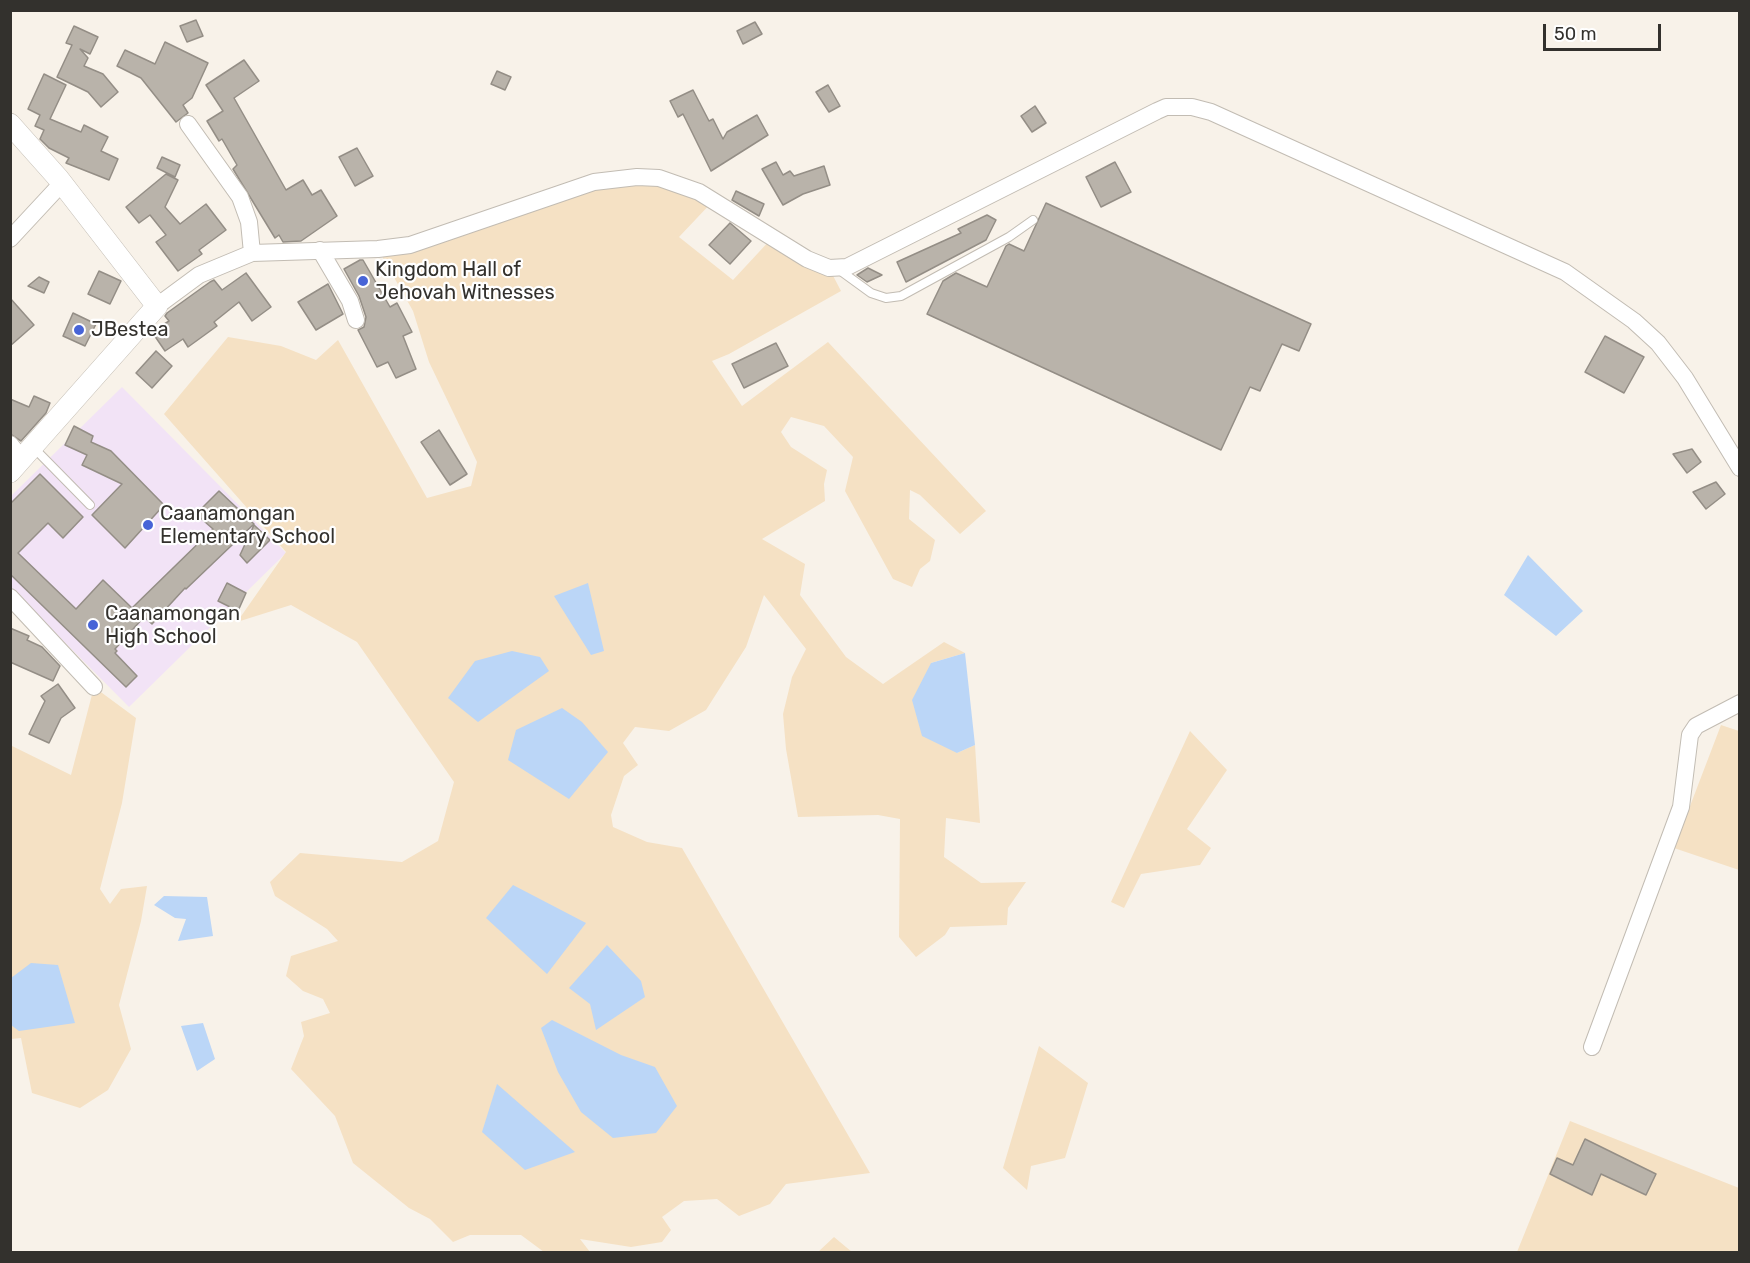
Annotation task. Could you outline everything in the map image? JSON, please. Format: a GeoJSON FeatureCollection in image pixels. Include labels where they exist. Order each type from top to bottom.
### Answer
{"type":"FeatureCollection","features":[{"type":"Feature","properties":{"kind":"street"},"geometry":{"type":"LineString","coordinates":[[19,455],[157,306],[199,275],[252,253],[410,245],[585,185],[603,180],[637,177],[659,178],[699,192],[807,260],[838,268],[847,267],[1166,107],[1192,107],[1211,112],[1565,272],[1634,321],[1658,343],[1681,372],[1740,468]]}},
{"type":"Feature","properties":{"kind":"street"},"geometry":{"type":"LineString","coordinates":[[10,124],[62,183],[157,306]]}},
{"type":"Feature","properties":{"kind":"street"},"geometry":{"type":"LineString","coordinates":[[188,124],[240,197],[249,222],[252,253]]}},
{"type":"Feature","properties":{"kind":"street"},"geometry":{"type":"LineString","coordinates":[[10,239],[62,183]]}},
{"type":"Feature","properties":{"kind":"street"},"geometry":{"type":"LineString","coordinates":[[320,250],[350,301],[356,320]]}},
{"type":"Feature","properties":{"kind":"street"},"geometry":{"type":"LineString","coordinates":[[10,597],[94,687]]}},
{"type":"Feature","properties":{"kind":"street"},"geometry":{"type":"LineString","coordinates":[[1592,1047],[1681,807],[1690,735],[1696,726],[1740,704]]}},
{"type":"Feature","properties":{"kind":"lane"},"geometry":{"type":"LineString","coordinates":[[838,268],[871,293],[886,298],[901,296],[1009,237],[1033,220]]}},
{"type":"Feature","properties":{"kind":"lane"},"geometry":{"type":"LineString","coordinates":[[19,455],[90,505]]}},
{"type":"Feature","properties":{"kind":"shaded area"},"geometry":{"type":"Polygon","coordinates":[[[647,177],[714,200],[679,237],[733,280],[771,239],[829,268],[841,291],[729,354],[712,361],[742,406],[828,342],[986,511],[960,534],[920,495],[910,490],[909,519],[935,540],[930,561],[920,569],[912,587],[893,579],[845,491],[853,457],[824,426],[791,417],[781,432],[791,447],[827,470],[824,484],[825,501],[762,539],[805,564],[800,595],[846,657],[883,684],[944,642],[965,653],[931,663],[957,753],[975,745],[980,823],[946,818],[944,857],[981,883],[1026,882],[1008,908],[1007,925],[950,927],[945,935],[916,957],[899,937],[900,819],[878,815],[798,817],[786,749],[783,714],[792,677],[806,649],[764,595],[746,647],[706,710],[669,731],[635,727],[623,743],[638,765],[624,776],[611,815],[613,827],[647,842],[682,848],[870,1173],[786,1184],[770,1204],[739,1216],[717,1199],[684,1201],[662,1217],[671,1230],[662,1242],[631,1247],[580,1239],[590,1252],[544,1252],[521,1235],[470,1235],[453,1242],[430,1219],[409,1208],[353,1163],[335,1116],[291,1069],[304,1036],[301,1022],[330,1013],[323,999],[303,991],[286,976],[291,956],[338,941],[327,929],[275,896],[270,882],[300,853],[402,862],[438,841],[454,782],[357,642],[291,605],[237,622],[286,552],[164,414],[228,337],[281,346],[316,360],[338,340],[427,498],[471,486],[477,462],[429,362],[413,311],[378,249],[528,205],[647,177]]]}},
{"type":"Feature","properties":{"kind":"shaded area","name":"Caanamongan Elementary School"},"geometry":{"type":"Polygon","coordinates":[[[122,387],[286,553],[129,707],[11,588],[11,496],[122,387]]]}},
{"type":"Feature","properties":{"kind":"shaded area"},"geometry":{"type":"Polygon","coordinates":[[[94,687],[136,718],[122,803],[100,889],[110,904],[121,889],[147,886],[141,921],[119,1005],[131,1049],[108,1090],[80,1108],[32,1093],[21,1038],[11,1039],[10,745],[71,775],[94,687]]]}},
{"type":"Feature","properties":{"kind":"shaded area"},"geometry":{"type":"Polygon","coordinates":[[[1721,725],[1739,731],[1739,870],[1674,848],[1721,725]]]}},
{"type":"Feature","properties":{"kind":"shaded area"},"geometry":{"type":"Polygon","coordinates":[[[1190,731],[1227,770],[1187,829],[1211,848],[1200,865],[1141,874],[1124,908],[1111,902],[1190,731]]]}},
{"type":"Feature","properties":{"kind":"shaded area"},"geometry":{"type":"Polygon","coordinates":[[[1039,1046],[1088,1083],[1065,1158],[1031,1166],[1027,1190],[1003,1168],[1039,1046]]]}},
{"type":"Feature","properties":{"kind":"shaded area"},"geometry":{"type":"Polygon","coordinates":[[[1570,1121],[1739,1188],[1739,1252],[1517,1252],[1570,1121]]]}},
{"type":"Feature","properties":{"kind":"shaded area"},"geometry":{"type":"Polygon","coordinates":[[[834,1237],[852,1252],[818,1252],[834,1237]]]}},
{"type":"Feature","properties":{"kind":"water"},"geometry":{"type":"Polygon","coordinates":[[[1528,555],[1583,611],[1556,636],[1504,595],[1528,555]]]}},
{"type":"Feature","properties":{"kind":"water"},"geometry":{"type":"Polygon","coordinates":[[[588,583],[604,651],[591,655],[554,596],[588,583]]]}},
{"type":"Feature","properties":{"kind":"water"},"geometry":{"type":"Polygon","coordinates":[[[512,651],[540,657],[549,671],[478,722],[448,698],[475,661],[512,651]]]}},
{"type":"Feature","properties":{"kind":"water"},"geometry":{"type":"Polygon","coordinates":[[[965,653],[975,745],[957,753],[922,736],[912,700],[931,663],[965,653]]]}},
{"type":"Feature","properties":{"kind":"water"},"geometry":{"type":"Polygon","coordinates":[[[562,708],[582,722],[608,752],[569,799],[508,760],[516,730],[562,708]]]}},
{"type":"Feature","properties":{"kind":"water"},"geometry":{"type":"Polygon","coordinates":[[[513,885],[586,923],[547,974],[486,918],[513,885]]]}},
{"type":"Feature","properties":{"kind":"water"},"geometry":{"type":"Polygon","coordinates":[[[164,896],[207,897],[213,936],[178,941],[186,919],[175,918],[154,905],[164,896]]]}},
{"type":"Feature","properties":{"kind":"water"},"geometry":{"type":"Polygon","coordinates":[[[607,945],[641,981],[645,997],[596,1030],[590,1004],[569,988],[607,945]]]}},
{"type":"Feature","properties":{"kind":"water"},"geometry":{"type":"Polygon","coordinates":[[[31,963],[58,965],[75,1023],[19,1031],[11,1025],[11,978],[31,963]]]}},
{"type":"Feature","properties":{"kind":"water"},"geometry":{"type":"Polygon","coordinates":[[[552,1020],[621,1055],[655,1067],[677,1106],[656,1133],[613,1138],[581,1112],[558,1072],[541,1028],[552,1020]]]}},
{"type":"Feature","properties":{"kind":"water"},"geometry":{"type":"Polygon","coordinates":[[[203,1023],[215,1059],[197,1071],[181,1026],[203,1023]]]}},
{"type":"Feature","properties":{"kind":"water"},"geometry":{"type":"Polygon","coordinates":[[[497,1084],[575,1152],[525,1170],[482,1132],[497,1084]]]}},
{"type":"Feature","properties":{"kind":"building"},"geometry":{"type":"Polygon","coordinates":[[[196,20],[203,36],[187,42],[180,26],[196,20]]]}},
{"type":"Feature","properties":{"kind":"building"},"geometry":{"type":"Polygon","coordinates":[[[755,22],[762,34],[743,44],[737,31],[755,22]]]}},
{"type":"Feature","properties":{"kind":"building"},"geometry":{"type":"Polygon","coordinates":[[[74,26],[98,37],[90,54],[80,49],[88,58],[84,66],[103,74],[118,92],[101,107],[88,92],[57,77],[72,45],[66,43],[74,26]]]}},
{"type":"Feature","properties":{"kind":"building"},"geometry":{"type":"Polygon","coordinates":[[[165,42],[208,63],[192,98],[183,105],[188,113],[176,122],[141,78],[117,66],[125,50],[155,64],[165,42]]]}},
{"type":"Feature","properties":{"kind":"building"},"geometry":{"type":"Polygon","coordinates":[[[244,60],[259,81],[234,98],[286,190],[303,180],[312,195],[321,190],[337,216],[301,241],[283,242],[279,235],[275,238],[233,169],[237,165],[222,139],[219,141],[207,121],[223,111],[206,85],[244,60]]]}},
{"type":"Feature","properties":{"kind":"building"},"geometry":{"type":"Polygon","coordinates":[[[497,71],[511,77],[505,90],[491,84],[497,71]]]}},
{"type":"Feature","properties":{"kind":"building"},"geometry":{"type":"Polygon","coordinates":[[[44,74],[66,85],[50,119],[81,132],[84,125],[108,137],[101,151],[118,159],[109,180],[66,163],[69,158],[49,148],[40,139],[44,130],[35,126],[40,115],[28,109],[44,74]]]}},
{"type":"Feature","properties":{"kind":"building"},"geometry":{"type":"Polygon","coordinates":[[[828,85],[840,106],[829,112],[816,92],[828,85]]]}},
{"type":"Feature","properties":{"kind":"building"},"geometry":{"type":"Polygon","coordinates":[[[693,90],[709,121],[713,119],[723,139],[727,132],[757,115],[768,135],[711,171],[683,114],[678,117],[670,101],[693,90]]]}},
{"type":"Feature","properties":{"kind":"building"},"geometry":{"type":"Polygon","coordinates":[[[1035,106],[1046,123],[1032,132],[1021,116],[1035,106]]]}},
{"type":"Feature","properties":{"kind":"building"},"geometry":{"type":"Polygon","coordinates":[[[357,148],[373,176],[355,186],[339,157],[357,148]]]}},
{"type":"Feature","properties":{"kind":"building"},"geometry":{"type":"Polygon","coordinates":[[[162,157],[180,165],[175,177],[157,168],[162,157]]]}},
{"type":"Feature","properties":{"kind":"building"},"geometry":{"type":"Polygon","coordinates":[[[776,162],[783,175],[790,171],[794,176],[824,166],[830,185],[803,194],[783,205],[762,169],[776,162]]]}},
{"type":"Feature","properties":{"kind":"building"},"geometry":{"type":"Polygon","coordinates":[[[1115,162],[1131,192],[1101,207],[1086,177],[1115,162]]]}},
{"type":"Feature","properties":{"kind":"building"},"geometry":{"type":"Polygon","coordinates":[[[166,174],[178,180],[165,207],[180,224],[206,204],[226,230],[199,250],[202,254],[178,271],[156,242],[166,235],[150,215],[139,223],[126,207],[166,174]]]}},
{"type":"Feature","properties":{"kind":"building"},"geometry":{"type":"Polygon","coordinates":[[[736,191],[764,204],[759,216],[732,200],[736,191]]]}},
{"type":"Feature","properties":{"kind":"building"},"geometry":{"type":"Polygon","coordinates":[[[1046,203],[1311,324],[1299,351],[1282,344],[1260,391],[1250,387],[1221,450],[927,314],[943,281],[956,273],[987,287],[1006,246],[1009,244],[1024,251],[1046,203]]]}},
{"type":"Feature","properties":{"kind":"building"},"geometry":{"type":"Polygon","coordinates":[[[987,215],[996,220],[986,240],[906,282],[897,262],[961,233],[958,229],[987,215]]]}},
{"type":"Feature","properties":{"kind":"building"},"geometry":{"type":"Polygon","coordinates":[[[730,223],[751,241],[730,264],[709,245],[730,223]]]}},
{"type":"Feature","properties":{"kind":"building"},"geometry":{"type":"Polygon","coordinates":[[[363,260],[390,307],[397,303],[412,332],[403,336],[416,369],[396,378],[388,362],[377,367],[358,330],[364,327],[366,317],[359,296],[344,269],[363,260]]]}},
{"type":"Feature","properties":{"kind":"building"},"geometry":{"type":"Polygon","coordinates":[[[868,268],[882,275],[867,282],[857,275],[868,268]]]}},
{"type":"Feature","properties":{"kind":"building"},"geometry":{"type":"Polygon","coordinates":[[[99,271],[121,281],[110,304],[88,294],[99,271]]]}},
{"type":"Feature","properties":{"kind":"building"},"geometry":{"type":"Polygon","coordinates":[[[246,273],[271,307],[252,321],[239,302],[214,322],[217,326],[188,347],[183,339],[165,351],[152,332],[169,321],[165,316],[167,313],[210,282],[214,280],[222,290],[246,273]]]}},
{"type":"Feature","properties":{"kind":"building"},"geometry":{"type":"Polygon","coordinates":[[[39,277],[49,282],[44,293],[28,286],[39,277]]]}},
{"type":"Feature","properties":{"kind":"building"},"geometry":{"type":"Polygon","coordinates":[[[328,284],[343,314],[316,330],[298,302],[328,284]]]}},
{"type":"Feature","properties":{"kind":"building"},"geometry":{"type":"Polygon","coordinates":[[[10,298],[34,325],[10,346],[10,298]]]}},
{"type":"Feature","properties":{"kind":"building","name":"JBestea"},"geometry":{"type":"Polygon","coordinates":[[[73,313],[96,324],[85,346],[63,336],[73,313]]]}},
{"type":"Feature","properties":{"kind":"building"},"geometry":{"type":"Polygon","coordinates":[[[1605,336],[1644,357],[1624,393],[1585,372],[1605,336]]]}},
{"type":"Feature","properties":{"kind":"building"},"geometry":{"type":"Polygon","coordinates":[[[776,343],[788,366],[744,388],[732,364],[776,343]]]}},
{"type":"Feature","properties":{"kind":"building"},"geometry":{"type":"Polygon","coordinates":[[[156,351],[172,366],[152,388],[136,373],[156,351]]]}},
{"type":"Feature","properties":{"kind":"building"},"geometry":{"type":"Polygon","coordinates":[[[34,396],[50,403],[46,413],[21,441],[10,434],[10,399],[29,407],[34,396]]]}},
{"type":"Feature","properties":{"kind":"building"},"geometry":{"type":"Polygon","coordinates":[[[74,426],[93,436],[91,442],[111,451],[164,505],[125,548],[92,515],[122,484],[82,465],[87,455],[65,445],[74,426]]]}},
{"type":"Feature","properties":{"kind":"building"},"geometry":{"type":"Polygon","coordinates":[[[439,430],[467,474],[450,485],[421,442],[439,430]]]}},
{"type":"Feature","properties":{"kind":"building"},"geometry":{"type":"Polygon","coordinates":[[[1692,449],[1701,462],[1687,473],[1673,454],[1692,449]]]}},
{"type":"Feature","properties":{"kind":"building"},"geometry":{"type":"Polygon","coordinates":[[[40,474],[83,517],[63,538],[48,523],[18,553],[76,609],[103,580],[132,608],[213,529],[196,514],[219,491],[254,524],[185,588],[152,624],[144,617],[115,649],[117,651],[115,653],[137,676],[126,687],[10,574],[10,504],[40,474]]]}},
{"type":"Feature","properties":{"kind":"building"},"geometry":{"type":"Polygon","coordinates":[[[1716,482],[1725,494],[1706,509],[1693,492],[1716,482]]]}},
{"type":"Feature","properties":{"kind":"building"},"geometry":{"type":"Polygon","coordinates":[[[254,525],[270,540],[247,563],[240,555],[254,525]]]}},
{"type":"Feature","properties":{"kind":"building"},"geometry":{"type":"Polygon","coordinates":[[[227,583],[246,593],[238,611],[218,601],[227,583]]]}},
{"type":"Feature","properties":{"kind":"building"},"geometry":{"type":"Polygon","coordinates":[[[10,628],[29,636],[27,640],[42,647],[60,666],[53,681],[10,662],[10,628]]]}},
{"type":"Feature","properties":{"kind":"building"},"geometry":{"type":"Polygon","coordinates":[[[58,684],[75,708],[61,718],[49,743],[29,734],[45,701],[41,696],[58,684]]]}},
{"type":"Feature","properties":{"kind":"building"},"geometry":{"type":"Polygon","coordinates":[[[1585,1139],[1656,1174],[1646,1195],[1601,1174],[1592,1195],[1550,1174],[1557,1158],[1573,1165],[1585,1139]]]}},
{"type":"Feature","properties":{"kind":"place","name":"Kingdom Hall of Jehovah Witnesses"},"geometry":{"type":"Point","coordinates":[363,281]}},
{"type":"Feature","properties":{"kind":"place","name":"JBestea"},"geometry":{"type":"Point","coordinates":[79,330]}},
{"type":"Feature","properties":{"kind":"place","name":"Caanamongan Elementary School"},"geometry":{"type":"Point","coordinates":[148,525]}},
{"type":"Feature","properties":{"kind":"place","name":"Caanamongan High School"},"geometry":{"type":"Point","coordinates":[93,625]}}]}
